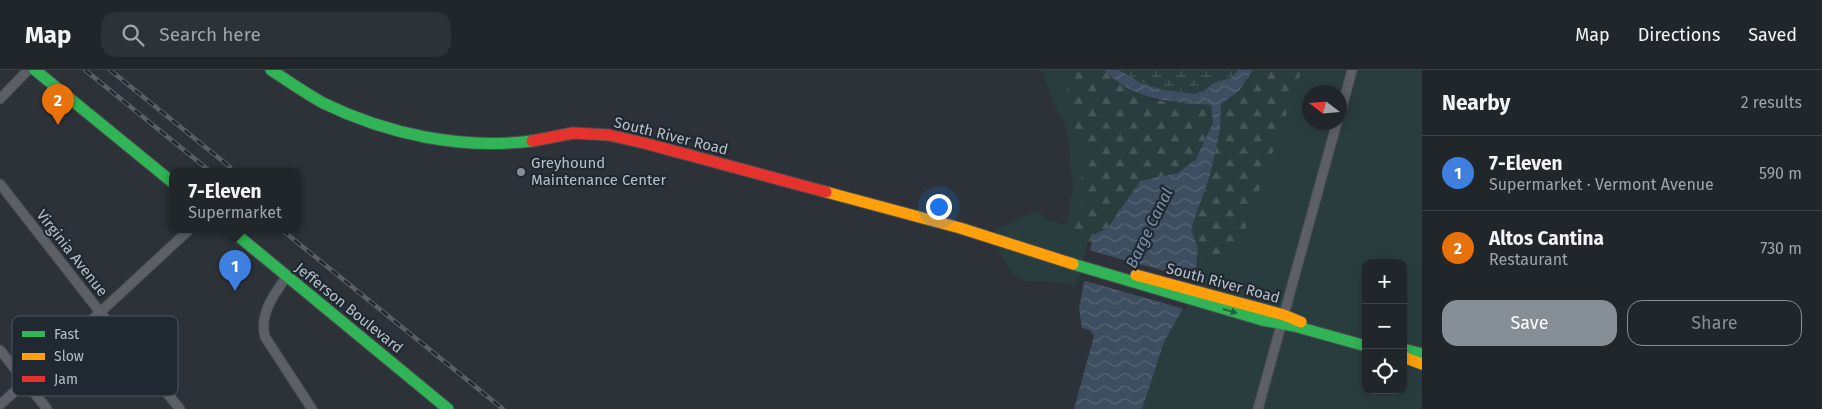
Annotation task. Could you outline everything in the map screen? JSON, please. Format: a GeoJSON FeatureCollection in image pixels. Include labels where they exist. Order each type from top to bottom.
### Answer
{"type":"FeatureCollection","features":[{"type":"Feature","properties":{"kind":"street"},"geometry":{"type":"LineString","coordinates":[[0,99],[28,70]]}},
{"type":"Feature","properties":{"kind":"street"},"geometry":{"type":"LineString","coordinates":[[35,70],[169,180]]}},
{"type":"Feature","properties":{"kind":"street","name":"South River Road"},"geometry":{"type":"LineString","coordinates":[[271,70],[322,102],[368,122],[416,136],[474,142],[525,142],[575,133],[607,135],[644,143],[960,228],[1008,244],[1283,320],[1336,130]]}},
{"type":"Feature","properties":{"kind":"street"},"geometry":{"type":"LineString","coordinates":[[1347,89],[1352,70]]}},
{"type":"Feature","properties":{"kind":"street","name":"Virginia Avenue"},"geometry":{"type":"LineString","coordinates":[[0,184],[103,316]]}},
{"type":"Feature","properties":{"kind":"street"},"geometry":{"type":"LineString","coordinates":[[96,316],[186,233]]}},
{"type":"Feature","properties":{"kind":"street","name":"Jefferson Boulevard"},"geometry":{"type":"LineString","coordinates":[[235,233],[448,409]]}},
{"type":"Feature","properties":{"kind":"street"},"geometry":{"type":"LineString","coordinates":[[287,276],[270,302],[264,317],[263,328],[265,337],[312,409]]}},
{"type":"Feature","properties":{"kind":"street"},"geometry":{"type":"LineString","coordinates":[[1283,320],[1296,321],[1362,339]]}},
{"type":"Feature","properties":{"kind":"street"},"geometry":{"type":"LineString","coordinates":[[1283,320],[1294,326],[1362,345]]}},
{"type":"Feature","properties":{"kind":"street"},"geometry":{"type":"LineString","coordinates":[[1258,409],[1283,320]]}},
{"type":"Feature","properties":{"kind":"street"},"geometry":{"type":"LineString","coordinates":[[0,350],[12,364]]}},
{"type":"Feature","properties":{"kind":"street"},"geometry":{"type":"LineString","coordinates":[[1407,351],[1422,354]]}},
{"type":"Feature","properties":{"kind":"street"},"geometry":{"type":"LineString","coordinates":[[1407,358],[1422,364]]}},
{"type":"Feature","properties":{"kind":"street"},"geometry":{"type":"LineString","coordinates":[[0,405],[12,394]]}},
{"type":"Feature","properties":{"kind":"street"},"geometry":{"type":"LineString","coordinates":[[37,396],[47,409]]}},
{"type":"Feature","properties":{"kind":"street","name":"Virginia Avenue"},"geometry":{"type":"LineString","coordinates":[[169,396],[180,409]]}},
{"type":"Feature","properties":{"kind":"green space"},"geometry":{"type":"Polygon","coordinates":[[[1041,70],[1063,70],[1072,111],[1072,139],[1084,153],[1080,191],[1082,207],[1089,218],[1079,216],[1073,220],[1070,228],[1080,240],[1088,242],[1076,286],[1056,282],[1025,281],[1012,273],[998,250],[996,230],[1037,210],[1048,220],[1067,225],[1073,186],[1068,139],[1065,124],[1054,105],[1041,70]]]}},
{"type":"Feature","properties":{"kind":"green space"},"geometry":{"type":"Polygon","coordinates":[[[1063,70],[1104,70],[1133,92],[1155,100],[1211,105],[1213,123],[1196,159],[1178,173],[1140,181],[1108,228],[1094,235],[1092,243],[1072,236],[1071,226],[1073,220],[1088,218],[1082,207],[1080,191],[1084,153],[1072,139],[1072,111],[1063,70]]]}},
{"type":"Feature","properties":{"kind":"green space"},"geometry":{"type":"Polygon","coordinates":[[[1119,70],[1238,70],[1231,78],[1213,83],[1206,90],[1194,95],[1142,84],[1119,70]]]}},
{"type":"Feature","properties":{"kind":"green space"},"geometry":{"type":"Polygon","coordinates":[[[1253,70],[1302,70],[1235,259],[1197,260],[1198,248],[1191,229],[1210,175],[1220,130],[1221,104],[1239,91],[1253,70]]]}},
{"type":"Feature","properties":{"kind":"green space"},"geometry":{"type":"Polygon","coordinates":[[[1302,70],[1422,70],[1422,409],[1142,409],[1164,341],[1194,288],[1197,260],[1235,259],[1302,70]]]}},
{"type":"Feature","properties":{"kind":"water","name":"Barge Canal"},"geometry":{"type":"Polygon","coordinates":[[[1104,70],[1119,70],[1142,84],[1164,90],[1194,94],[1206,90],[1213,83],[1231,78],[1238,70],[1253,70],[1239,91],[1221,104],[1220,130],[1210,175],[1191,229],[1198,248],[1194,288],[1164,342],[1142,409],[1074,409],[1094,336],[1091,331],[1082,328],[1079,309],[1093,235],[1108,228],[1140,181],[1178,173],[1196,159],[1213,123],[1211,105],[1167,101],[1141,94],[1116,81],[1104,70]]]}},
{"type":"Feature","properties":{"kind":"pier"},"geometry":{"type":"Polygon","coordinates":[[[1088,250],[1197,280],[1196,289],[1185,309],[1082,280],[1088,250]]]}},
{"type":"Feature","properties":{"kind":"railway"},"geometry":{"type":"LineString","coordinates":[[85,70],[206,168]]}},
{"type":"Feature","properties":{"kind":"railway"},"geometry":{"type":"LineString","coordinates":[[110,70],[230,167]]}},
{"type":"Feature","properties":{"kind":"railway"},"geometry":{"type":"LineString","coordinates":[[286,233],[503,409]]}},
{"type":"Feature","properties":{"kind":"traffic: fast"},"geometry":{"type":"LineString","coordinates":[[35,70],[169,180]]}},
{"type":"Feature","properties":{"kind":"traffic: fast"},"geometry":{"type":"LineString","coordinates":[[271,70],[323,103],[347,114],[399,131],[425,137],[478,143],[532,141]]}},
{"type":"Feature","properties":{"kind":"traffic: fast"},"geometry":{"type":"LineString","coordinates":[[235,233],[448,409]]}},
{"type":"Feature","properties":{"kind":"traffic: fast"},"geometry":{"type":"LineString","coordinates":[[1073,264],[1262,320],[1294,326],[1362,345]]}},
{"type":"Feature","properties":{"kind":"traffic: fast"},"geometry":{"type":"LineString","coordinates":[[1407,350],[1422,354]]}},
{"type":"Feature","properties":{"kind":"traffic: slow"},"geometry":{"type":"LineString","coordinates":[[826,192],[960,228],[1073,264]]}},
{"type":"Feature","properties":{"kind":"traffic: slow"},"geometry":{"type":"LineString","coordinates":[[1136,275],[1284,315],[1301,322]]}},
{"type":"Feature","properties":{"kind":"traffic: slow"},"geometry":{"type":"LineString","coordinates":[[1407,358],[1422,364]]}},
{"type":"Feature","properties":{"kind":"traffic: jam"},"geometry":{"type":"LineString","coordinates":[[532,141],[573,133],[609,135],[826,192]]}},
{"type":"Feature","properties":{"kind":"place","name":"Altos Cantina"},"geometry":{"type":"Point","coordinates":[58,125]}},
{"type":"Feature","properties":{"kind":"place","name":"Greyhound Maintenance Center"},"geometry":{"type":"Point","coordinates":[521,172]}},
{"type":"Feature","properties":{"kind":"place","name":"7-Eleven"},"geometry":{"type":"Point","coordinates":[235,291]}}]}
